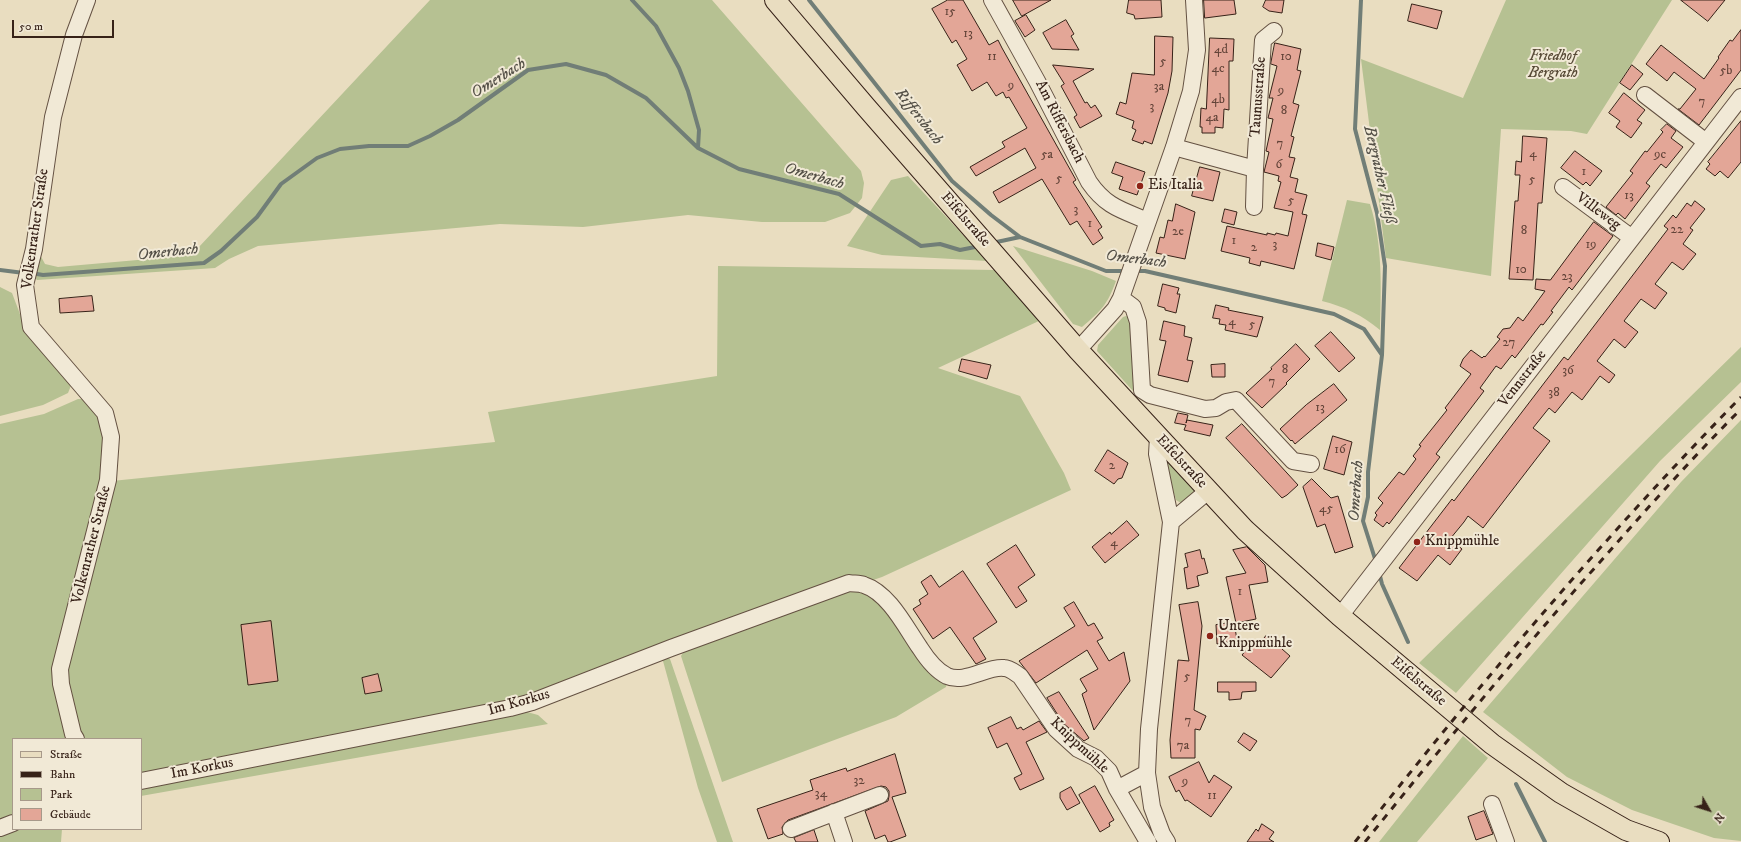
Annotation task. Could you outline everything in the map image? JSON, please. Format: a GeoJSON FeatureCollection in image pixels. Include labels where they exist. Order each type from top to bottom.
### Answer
{"type":"FeatureCollection","features":[{"type":"Feature","properties":{"kind":"main road","name":"Eifelstraße"},"geometry":{"type":"LineString","coordinates":[[775,0],[1078,350],[1246,530],[1340,616],[1486,739],[1561,793],[1626,830],[1659,842]]}},
{"type":"Feature","properties":{"kind":"street","name":"Volkenrather Straße"},"geometry":{"type":"LineString","coordinates":[[75,738],[73,734],[60,669],[108,480],[111,437],[105,412],[31,327],[25,285],[27,272],[34,249],[53,117],[74,35],[87,0]]}},
{"type":"Feature","properties":{"kind":"street","name":"Am Riffersbach"},"geometry":{"type":"LineString","coordinates":[[992,0],[1037,81],[1089,182],[1106,203],[1148,221]]}},
{"type":"Feature","properties":{"kind":"street"},"geometry":{"type":"LineString","coordinates":[[1078,350],[1115,308],[1124,292],[1174,147],[1192,92],[1197,50],[1194,0]]}},
{"type":"Feature","properties":{"kind":"street","name":"Taunusstraße"},"geometry":{"type":"LineString","coordinates":[[1254,207],[1263,40],[1274,31]]}},
{"type":"Feature","properties":{"kind":"street"},"geometry":{"type":"LineString","coordinates":[[1645,95],[1706,142]]}},
{"type":"Feature","properties":{"kind":"street","name":"Vennstraße"},"geometry":{"type":"LineString","coordinates":[[1340,616],[1741,97]]}},
{"type":"Feature","properties":{"kind":"street"},"geometry":{"type":"LineString","coordinates":[[1174,147],[1255,169]]}},
{"type":"Feature","properties":{"kind":"street","name":"Villeweg"},"geometry":{"type":"LineString","coordinates":[[1563,187],[1632,238]]}},
{"type":"Feature","properties":{"kind":"street"},"geometry":{"type":"LineString","coordinates":[[1124,292],[1133,308],[1138,322],[1142,390],[1150,395],[1205,409],[1216,408],[1226,402],[1236,400],[1293,461],[1311,464]]}},
{"type":"Feature","properties":{"kind":"street"},"geometry":{"type":"LineString","coordinates":[[1158,437],[1157,454],[1171,522],[1149,729],[1147,773],[1152,807],[1166,842]]}},
{"type":"Feature","properties":{"kind":"street"},"geometry":{"type":"LineString","coordinates":[[1171,522],[1208,491]]}},
{"type":"Feature","properties":{"kind":"street","name":"Im Korkus"},"geometry":{"type":"LineString","coordinates":[[142,781],[510,708],[532,702],[671,648],[844,584],[863,585],[880,596]]}},
{"type":"Feature","properties":{"kind":"street","name":"Knippmühle"},"geometry":{"type":"LineString","coordinates":[[880,596],[896,612],[934,667],[948,676],[958,679],[1004,668],[1020,676],[1056,729],[1078,748],[1096,758],[1109,772],[1117,789],[1148,842]]}},
{"type":"Feature","properties":{"kind":"street","name":"Knippmühle"},"geometry":{"type":"LineString","coordinates":[[1117,789],[1147,773]]}},
{"type":"Feature","properties":{"kind":"street"},"geometry":{"type":"LineString","coordinates":[[791,829],[880,795]]}},
{"type":"Feature","properties":{"kind":"street"},"geometry":{"type":"LineString","coordinates":[[1492,804],[1506,842]]}},
{"type":"Feature","properties":{"kind":"street"},"geometry":{"type":"LineString","coordinates":[[834,812],[844,842]]}},
{"type":"Feature","properties":{"kind":"street"},"geometry":{"type":"LineString","coordinates":[[0,828],[12,823]]}},
{"type":"Feature","properties":{"kind":"green space"},"geometry":{"type":"Polygon","coordinates":[[[430,0],[712,0],[861,171],[864,183],[862,198],[850,213],[825,222],[762,222],[688,215],[583,227],[500,224],[258,246],[229,259],[215,268],[37,280],[32,275],[38,251],[45,264],[58,267],[183,256],[198,248],[430,0]]]}},
{"type":"Feature","properties":{"kind":"green space","name":"Friedhof Bergrath"},"geometry":{"type":"Polygon","coordinates":[[[1506,0],[1672,0],[1587,134],[1571,131],[1501,129],[1491,276],[1386,258],[1361,59],[1463,98],[1506,0]]]}},
{"type":"Feature","properties":{"kind":"green space"},"geometry":{"type":"Polygon","coordinates":[[[908,176],[987,261],[882,255],[847,246],[891,180],[908,176]]]}},
{"type":"Feature","properties":{"kind":"green space"},"geometry":{"type":"Polygon","coordinates":[[[1347,200],[1370,204],[1374,219],[1380,267],[1380,330],[1353,312],[1322,301],[1347,200]]]}},
{"type":"Feature","properties":{"kind":"green space"},"geometry":{"type":"Polygon","coordinates":[[[1013,246],[1092,271],[1116,281],[1107,302],[1082,327],[1073,324],[1013,246]]]}},
{"type":"Feature","properties":{"kind":"green space"},"geometry":{"type":"Polygon","coordinates":[[[718,266],[996,270],[1041,320],[938,368],[1020,396],[1064,473],[1071,490],[882,577],[524,698],[142,776],[142,738],[80,738],[66,675],[112,481],[495,442],[488,412],[717,376],[718,266]]]}},
{"type":"Feature","properties":{"kind":"green space"},"geometry":{"type":"Polygon","coordinates":[[[0,287],[12,293],[26,330],[72,383],[68,393],[43,405],[0,416],[0,287]]]}},
{"type":"Feature","properties":{"kind":"green space"},"geometry":{"type":"Polygon","coordinates":[[[1126,316],[1130,318],[1136,392],[1133,391],[1097,351],[1098,345],[1123,317],[1126,316]]]}},
{"type":"Feature","properties":{"kind":"green space"},"geometry":{"type":"Polygon","coordinates":[[[1741,347],[1741,382],[1660,461],[1456,693],[1419,663],[1741,347]]]}},
{"type":"Feature","properties":{"kind":"green space"},"geometry":{"type":"Polygon","coordinates":[[[78,399],[86,399],[93,404],[107,438],[102,479],[63,634],[70,738],[12,738],[12,818],[0,823],[0,424],[44,414],[78,399]]]}},
{"type":"Feature","properties":{"kind":"green space"},"geometry":{"type":"Polygon","coordinates":[[[1741,420],[1741,841],[1714,838],[1632,810],[1567,777],[1483,712],[1681,482],[1741,420]]]}},
{"type":"Feature","properties":{"kind":"green space"},"geometry":{"type":"Polygon","coordinates":[[[1166,459],[1196,492],[1181,503],[1176,500],[1164,460],[1166,459]]]}},
{"type":"Feature","properties":{"kind":"green space"},"geometry":{"type":"Polygon","coordinates":[[[861,590],[878,597],[947,682],[946,687],[896,717],[722,782],[681,656],[688,644],[840,591],[861,590]]]}},
{"type":"Feature","properties":{"kind":"green space"},"geometry":{"type":"Polygon","coordinates":[[[664,656],[670,659],[733,842],[717,842],[698,788],[663,661],[658,657],[664,656]]]}},
{"type":"Feature","properties":{"kind":"green space"},"geometry":{"type":"Polygon","coordinates":[[[527,712],[538,715],[548,724],[142,796],[142,788],[527,712]]]}},
{"type":"Feature","properties":{"kind":"green space"},"geometry":{"type":"Polygon","coordinates":[[[1463,736],[1488,758],[1417,842],[1379,842],[1463,736]]]}},
{"type":"Feature","properties":{"kind":"green space"},"geometry":{"type":"Polygon","coordinates":[[[12,829],[62,830],[61,842],[0,842],[0,833],[12,829]]]}},
{"type":"Feature","properties":{"kind":"building"},"geometry":{"type":"Polygon","coordinates":[[[948,0],[963,0],[989,45],[998,40],[1076,180],[1073,182],[1102,227],[1098,230],[1103,238],[1093,245],[1077,221],[1070,225],[1042,179],[999,203],[993,192],[1036,168],[1025,148],[976,176],[970,167],[1005,147],[1002,142],[1027,128],[1009,97],[1006,98],[1003,92],[996,96],[987,82],[972,91],[957,65],[967,59],[956,40],[952,43],[932,9],[948,0]]]}},
{"type":"Feature","properties":{"kind":"building"},"geometry":{"type":"Polygon","coordinates":[[[1013,0],[1051,0],[1022,16],[1013,0]]]}},
{"type":"Feature","properties":{"kind":"building"},"geometry":{"type":"Polygon","coordinates":[[[1129,0],[1161,0],[1162,17],[1135,19],[1134,15],[1127,13],[1129,0]]]}},
{"type":"Feature","properties":{"kind":"building"},"geometry":{"type":"Polygon","coordinates":[[[1204,0],[1234,0],[1236,14],[1205,18],[1204,0]]]}},
{"type":"Feature","properties":{"kind":"building"},"geometry":{"type":"Polygon","coordinates":[[[1266,0],[1284,0],[1282,13],[1269,11],[1263,7],[1266,0]]]}},
{"type":"Feature","properties":{"kind":"building"},"geometry":{"type":"Polygon","coordinates":[[[1681,0],[1725,0],[1708,21],[1681,0]]]}},
{"type":"Feature","properties":{"kind":"building"},"geometry":{"type":"Polygon","coordinates":[[[1412,4],[1442,11],[1437,29],[1408,21],[1412,4]]]}},
{"type":"Feature","properties":{"kind":"building"},"geometry":{"type":"Polygon","coordinates":[[[1026,15],[1035,30],[1025,37],[1015,21],[1026,15]]]}},
{"type":"Feature","properties":{"kind":"building"},"geometry":{"type":"Polygon","coordinates":[[[1066,20],[1074,34],[1071,36],[1079,50],[1052,49],[1043,33],[1066,20]]]}},
{"type":"Feature","properties":{"kind":"building"},"geometry":{"type":"Polygon","coordinates":[[[1741,30],[1741,70],[1699,125],[1678,109],[1680,109],[1696,89],[1674,72],[1667,81],[1646,64],[1661,45],[1704,79],[1730,40],[1732,41],[1741,30]]]}},
{"type":"Feature","properties":{"kind":"building"},"geometry":{"type":"Polygon","coordinates":[[[1155,36],[1173,37],[1172,71],[1168,93],[1152,144],[1144,141],[1143,144],[1132,140],[1136,130],[1132,128],[1134,121],[1116,114],[1120,102],[1126,104],[1132,73],[1154,75],[1155,36]]]}},
{"type":"Feature","properties":{"kind":"building"},"geometry":{"type":"Polygon","coordinates":[[[1210,38],[1234,39],[1233,61],[1229,61],[1229,110],[1224,109],[1223,128],[1215,127],[1215,133],[1202,133],[1202,127],[1200,127],[1201,108],[1206,109],[1210,38]]]}},
{"type":"Feature","properties":{"kind":"building"},"geometry":{"type":"Polygon","coordinates":[[[1275,43],[1301,49],[1297,70],[1301,71],[1293,103],[1299,105],[1291,136],[1294,137],[1289,157],[1295,158],[1290,177],[1298,179],[1295,192],[1307,195],[1302,214],[1307,215],[1294,269],[1261,261],[1260,266],[1249,263],[1250,258],[1221,251],[1227,226],[1267,235],[1267,233],[1275,235],[1276,233],[1288,236],[1293,212],[1274,208],[1281,182],[1278,181],[1279,176],[1264,172],[1269,152],[1266,151],[1273,119],[1268,118],[1273,98],[1269,98],[1277,66],[1271,64],[1275,43]]]}},
{"type":"Feature","properties":{"kind":"building"},"geometry":{"type":"Polygon","coordinates":[[[1053,65],[1094,69],[1073,81],[1085,103],[1087,102],[1091,108],[1095,105],[1102,116],[1080,128],[1074,117],[1077,115],[1061,86],[1064,84],[1053,65]]]}},
{"type":"Feature","properties":{"kind":"building"},"geometry":{"type":"Polygon","coordinates":[[[1632,65],[1643,74],[1630,90],[1620,83],[1632,65]]]}},
{"type":"Feature","properties":{"kind":"building"},"geometry":{"type":"Polygon","coordinates":[[[1624,93],[1645,110],[1637,120],[1642,123],[1631,138],[1616,127],[1620,121],[1609,113],[1624,93]]]}},
{"type":"Feature","properties":{"kind":"building"},"geometry":{"type":"Polygon","coordinates":[[[1741,121],[1741,162],[1728,178],[1720,171],[1715,176],[1706,169],[1710,164],[1708,162],[1741,121]]]}},
{"type":"Feature","properties":{"kind":"building"},"geometry":{"type":"Polygon","coordinates":[[[1667,124],[1676,131],[1671,138],[1683,147],[1666,168],[1661,164],[1646,183],[1650,186],[1625,219],[1618,213],[1616,215],[1606,207],[1633,173],[1630,171],[1645,151],[1647,152],[1663,132],[1661,130],[1667,124]]]}},
{"type":"Feature","properties":{"kind":"building"},"geometry":{"type":"Polygon","coordinates":[[[1523,136],[1547,138],[1542,203],[1538,203],[1533,280],[1509,279],[1515,201],[1518,201],[1520,175],[1515,175],[1516,161],[1521,162],[1523,136]]]}},
{"type":"Feature","properties":{"kind":"building"},"geometry":{"type":"Polygon","coordinates":[[[1575,151],[1602,171],[1590,186],[1586,182],[1583,185],[1561,168],[1575,151]]]}},
{"type":"Feature","properties":{"kind":"building"},"geometry":{"type":"Polygon","coordinates":[[[1116,162],[1145,172],[1137,195],[1119,189],[1123,177],[1112,173],[1116,162]]]}},
{"type":"Feature","properties":{"kind":"building"},"geometry":{"type":"Polygon","coordinates":[[[1200,167],[1220,172],[1213,201],[1192,196],[1200,167]]]}},
{"type":"Feature","properties":{"kind":"building"},"geometry":{"type":"Polygon","coordinates":[[[1695,201],[1705,209],[1690,228],[1693,230],[1683,244],[1696,254],[1683,270],[1672,262],[1655,284],[1667,293],[1655,309],[1641,299],[1624,321],[1638,332],[1625,348],[1614,339],[1597,361],[1615,375],[1609,383],[1600,376],[1582,400],[1572,392],[1555,413],[1549,408],[1533,428],[1550,441],[1483,528],[1468,516],[1450,539],[1462,549],[1450,565],[1438,555],[1417,581],[1399,568],[1452,499],[1454,501],[1564,357],[1568,360],[1668,229],[1664,226],[1673,215],[1676,218],[1687,203],[1691,206],[1695,201]]]}},
{"type":"Feature","properties":{"kind":"building"},"geometry":{"type":"Polygon","coordinates":[[[1176,204],[1195,212],[1185,259],[1156,253],[1160,237],[1164,238],[1168,220],[1172,221],[1176,204]]]}},
{"type":"Feature","properties":{"kind":"building"},"geometry":{"type":"Polygon","coordinates":[[[1225,209],[1237,212],[1234,225],[1222,222],[1225,209]]]}},
{"type":"Feature","properties":{"kind":"building"},"geometry":{"type":"Polygon","coordinates":[[[1594,222],[1613,236],[1572,290],[1569,287],[1551,311],[1553,312],[1543,325],[1541,324],[1515,358],[1512,355],[1501,369],[1496,366],[1480,388],[1484,391],[1436,454],[1440,457],[1389,524],[1387,522],[1383,527],[1374,520],[1377,515],[1375,513],[1383,503],[1378,498],[1399,472],[1404,475],[1416,459],[1413,456],[1421,446],[1419,445],[1447,410],[1445,408],[1471,374],[1460,366],[1463,359],[1471,350],[1482,358],[1484,356],[1485,357],[1500,339],[1497,337],[1503,329],[1510,328],[1518,317],[1523,321],[1545,291],[1535,289],[1536,279],[1550,280],[1594,222]]]}},
{"type":"Feature","properties":{"kind":"building"},"geometry":{"type":"Polygon","coordinates":[[[1318,243],[1334,247],[1331,260],[1316,256],[1318,243]]]}},
{"type":"Feature","properties":{"kind":"building"},"geometry":{"type":"Polygon","coordinates":[[[1163,284],[1179,288],[1177,294],[1180,294],[1176,313],[1158,306],[1163,284]]]}},
{"type":"Feature","properties":{"kind":"building"},"geometry":{"type":"Polygon","coordinates":[[[92,296],[94,311],[60,313],[59,299],[92,296]]]}},
{"type":"Feature","properties":{"kind":"building"},"geometry":{"type":"Polygon","coordinates":[[[1216,305],[1229,308],[1228,310],[1263,317],[1257,337],[1225,330],[1226,325],[1219,324],[1220,319],[1213,318],[1216,305]]]}},
{"type":"Feature","properties":{"kind":"building"},"geometry":{"type":"Polygon","coordinates":[[[1164,321],[1185,326],[1184,336],[1192,338],[1187,360],[1193,361],[1188,382],[1158,375],[1166,341],[1160,340],[1164,321]]]}},
{"type":"Feature","properties":{"kind":"building"},"geometry":{"type":"Polygon","coordinates":[[[1331,332],[1355,358],[1339,372],[1315,346],[1331,332]]]}},
{"type":"Feature","properties":{"kind":"building"},"geometry":{"type":"Polygon","coordinates":[[[1296,344],[1310,359],[1262,408],[1246,393],[1296,344]]]}},
{"type":"Feature","properties":{"kind":"building"},"geometry":{"type":"Polygon","coordinates":[[[962,359],[991,365],[987,379],[959,371],[962,359]]]}},
{"type":"Feature","properties":{"kind":"building"},"geometry":{"type":"Polygon","coordinates":[[[1225,364],[1225,377],[1212,377],[1211,365],[1225,364]]]}},
{"type":"Feature","properties":{"kind":"building"},"geometry":{"type":"Polygon","coordinates":[[[1334,384],[1347,400],[1295,444],[1280,429],[1306,405],[1334,384]]]}},
{"type":"Feature","properties":{"kind":"building"},"geometry":{"type":"Polygon","coordinates":[[[1178,413],[1188,415],[1186,423],[1187,420],[1213,425],[1210,436],[1184,430],[1186,425],[1175,423],[1178,413]]]}},
{"type":"Feature","properties":{"kind":"building"},"geometry":{"type":"Polygon","coordinates":[[[1242,424],[1298,485],[1282,498],[1226,438],[1242,424]]]}},
{"type":"Feature","properties":{"kind":"building"},"geometry":{"type":"Polygon","coordinates":[[[1333,436],[1352,442],[1344,475],[1324,469],[1333,436]]]}},
{"type":"Feature","properties":{"kind":"building"},"geometry":{"type":"Polygon","coordinates":[[[1108,450],[1128,463],[1122,478],[1118,479],[1114,484],[1095,471],[1108,450]]]}},
{"type":"Feature","properties":{"kind":"building"},"geometry":{"type":"Polygon","coordinates":[[[1312,479],[1331,498],[1338,496],[1353,547],[1335,553],[1325,524],[1317,527],[1303,487],[1312,479]]]}},
{"type":"Feature","properties":{"kind":"building"},"geometry":{"type":"Polygon","coordinates":[[[1127,521],[1139,535],[1105,563],[1092,547],[1110,532],[1111,534],[1127,521]]]}},
{"type":"Feature","properties":{"kind":"building"},"geometry":{"type":"Polygon","coordinates":[[[1016,545],[1035,575],[1018,587],[1027,601],[1016,608],[987,564],[1016,545]]]}},
{"type":"Feature","properties":{"kind":"building"},"geometry":{"type":"Polygon","coordinates":[[[1247,547],[1265,565],[1268,582],[1249,585],[1256,619],[1236,623],[1226,577],[1246,573],[1233,550],[1247,547]]]}},
{"type":"Feature","properties":{"kind":"building"},"geometry":{"type":"Polygon","coordinates":[[[1200,550],[1208,573],[1197,576],[1199,586],[1187,589],[1184,568],[1188,567],[1185,554],[1200,550]]]}},
{"type":"Feature","properties":{"kind":"building"},"geometry":{"type":"Polygon","coordinates":[[[963,571],[997,622],[973,638],[986,659],[976,664],[950,627],[933,639],[913,609],[921,604],[919,600],[928,594],[921,582],[931,575],[939,587],[963,571]]]}},
{"type":"Feature","properties":{"kind":"building"},"geometry":{"type":"Polygon","coordinates":[[[1074,602],[1088,626],[1094,623],[1103,638],[1097,641],[1109,661],[1124,652],[1130,681],[1094,730],[1082,694],[1087,691],[1080,679],[1098,669],[1087,650],[1036,683],[1019,661],[1075,626],[1064,608],[1074,602]]]}},
{"type":"Feature","properties":{"kind":"building"},"geometry":{"type":"Polygon","coordinates":[[[1198,602],[1202,626],[1194,710],[1206,716],[1200,730],[1195,729],[1195,758],[1171,758],[1170,740],[1178,660],[1189,661],[1179,605],[1198,602]]]}},
{"type":"Feature","properties":{"kind":"building"},"geometry":{"type":"Polygon","coordinates":[[[271,621],[278,681],[248,685],[241,625],[271,621]]]}},
{"type":"Feature","properties":{"kind":"building"},"geometry":{"type":"Polygon","coordinates":[[[1229,623],[1235,628],[1237,640],[1217,644],[1216,625],[1229,623]]]}},
{"type":"Feature","properties":{"kind":"building"},"geometry":{"type":"Polygon","coordinates":[[[1266,636],[1274,642],[1276,639],[1285,646],[1282,649],[1290,656],[1271,678],[1242,655],[1252,643],[1257,647],[1266,636]]]}},
{"type":"Feature","properties":{"kind":"building"},"geometry":{"type":"Polygon","coordinates":[[[378,674],[382,691],[365,694],[362,678],[378,674]]]}},
{"type":"Feature","properties":{"kind":"building"},"geometry":{"type":"Polygon","coordinates":[[[1218,682],[1256,682],[1256,691],[1242,692],[1241,699],[1229,700],[1229,692],[1218,692],[1218,682]]]}},
{"type":"Feature","properties":{"kind":"building"},"geometry":{"type":"Polygon","coordinates":[[[1059,692],[1089,738],[1084,741],[1063,723],[1047,698],[1059,692]]]}},
{"type":"Feature","properties":{"kind":"building"},"geometry":{"type":"Polygon","coordinates":[[[1011,717],[1017,729],[1021,727],[1023,730],[1039,721],[1047,732],[1026,742],[1044,779],[1020,790],[1014,778],[1022,774],[1007,743],[997,748],[988,728],[1011,717]]]}},
{"type":"Feature","properties":{"kind":"building"},"geometry":{"type":"Polygon","coordinates":[[[1244,733],[1257,741],[1250,751],[1238,742],[1244,733]]]}},
{"type":"Feature","properties":{"kind":"building"},"geometry":{"type":"Polygon","coordinates":[[[895,754],[906,793],[892,797],[906,836],[890,842],[888,842],[885,835],[875,839],[865,811],[888,801],[889,791],[886,787],[881,786],[788,820],[782,827],[783,834],[768,839],[757,809],[813,790],[810,780],[846,768],[847,771],[895,754]]]}},
{"type":"Feature","properties":{"kind":"building"},"geometry":{"type":"Polygon","coordinates":[[[1199,762],[1209,783],[1214,775],[1232,787],[1211,817],[1187,800],[1185,801],[1179,790],[1176,792],[1169,777],[1199,762]]]}},
{"type":"Feature","properties":{"kind":"building"},"geometry":{"type":"Polygon","coordinates":[[[1095,786],[1114,820],[1109,823],[1110,826],[1100,832],[1079,795],[1095,786]]]}},
{"type":"Feature","properties":{"kind":"building"},"geometry":{"type":"Polygon","coordinates":[[[1071,787],[1080,803],[1067,810],[1060,798],[1060,793],[1071,787]]]}},
{"type":"Feature","properties":{"kind":"building"},"geometry":{"type":"Polygon","coordinates":[[[1484,811],[1493,834],[1476,840],[1468,817],[1484,811]]]}},
{"type":"Feature","properties":{"kind":"building"},"geometry":{"type":"Polygon","coordinates":[[[1262,824],[1274,832],[1269,839],[1274,842],[1247,842],[1256,829],[1258,831],[1262,824]]]}},
{"type":"Feature","properties":{"kind":"building"},"geometry":{"type":"Polygon","coordinates":[[[814,830],[818,842],[796,842],[794,838],[814,830]]]}},
{"type":"Feature","properties":{"kind":"waterway"},"geometry":{"type":"LineString","coordinates":[[632,0],[656,26],[679,68],[688,91],[699,130],[698,148]]}},
{"type":"Feature","properties":{"kind":"waterway","name":"Riffersbach"},"geometry":{"type":"LineString","coordinates":[[809,0],[952,181],[991,215],[1020,237]]}},
{"type":"Feature","properties":{"kind":"waterway","name":"Bergrather Fließ"},"geometry":{"type":"LineString","coordinates":[[1361,0],[1355,129],[1377,213],[1385,266],[1382,355]]}},
{"type":"Feature","properties":{"kind":"waterway","name":"Omerbach"},"geometry":{"type":"LineString","coordinates":[[31,273],[43,275],[204,263],[221,251],[257,217],[281,184],[317,158],[340,149],[369,146],[408,146],[430,136],[458,120],[528,70],[566,64],[606,75],[646,98],[698,148],[739,169],[839,194],[921,246],[940,244],[960,250],[980,246]]}},
{"type":"Feature","properties":{"kind":"waterway","name":"Omerbach"},"geometry":{"type":"LineString","coordinates":[[992,243],[1020,237],[1106,271],[1127,271]]}},
{"type":"Feature","properties":{"kind":"waterway","name":"Omerbach"},"geometry":{"type":"LineString","coordinates":[[0,270],[24,273]]}},
{"type":"Feature","properties":{"kind":"waterway","name":"Omerbach"},"geometry":{"type":"LineString","coordinates":[[1134,271],[1145,271],[1334,314],[1364,329],[1382,355],[1368,472],[1368,497],[1363,521],[1376,562]]}},
{"type":"Feature","properties":{"kind":"waterway","name":"Omerbach"},"geometry":{"type":"LineString","coordinates":[[1379,572],[1382,584],[1408,642]]}},
{"type":"Feature","properties":{"kind":"waterway","name":"Omerbach"},"geometry":{"type":"LineString","coordinates":[[1516,784],[1545,842]]}},
{"type":"Feature","properties":{"kind":"railway"},"geometry":{"type":"LineString","coordinates":[[1355,842],[1447,727],[1542,614],[1640,504],[1741,397]]}},
{"type":"Feature","properties":{"kind":"railway"},"geometry":{"type":"LineString","coordinates":[[1365,842],[1522,651],[1637,520],[1741,409]]}},
{"type":"Feature","properties":{"kind":"place","name":"Eis Italia"},"geometry":{"type":"Point","coordinates":[1140,186]}},
{"type":"Feature","properties":{"kind":"place","name":"Knippmühle"},"geometry":{"type":"Point","coordinates":[1417,542]}},
{"type":"Feature","properties":{"kind":"place","name":"Untere Knippmühle"},"geometry":{"type":"Point","coordinates":[1210,636]}}]}
